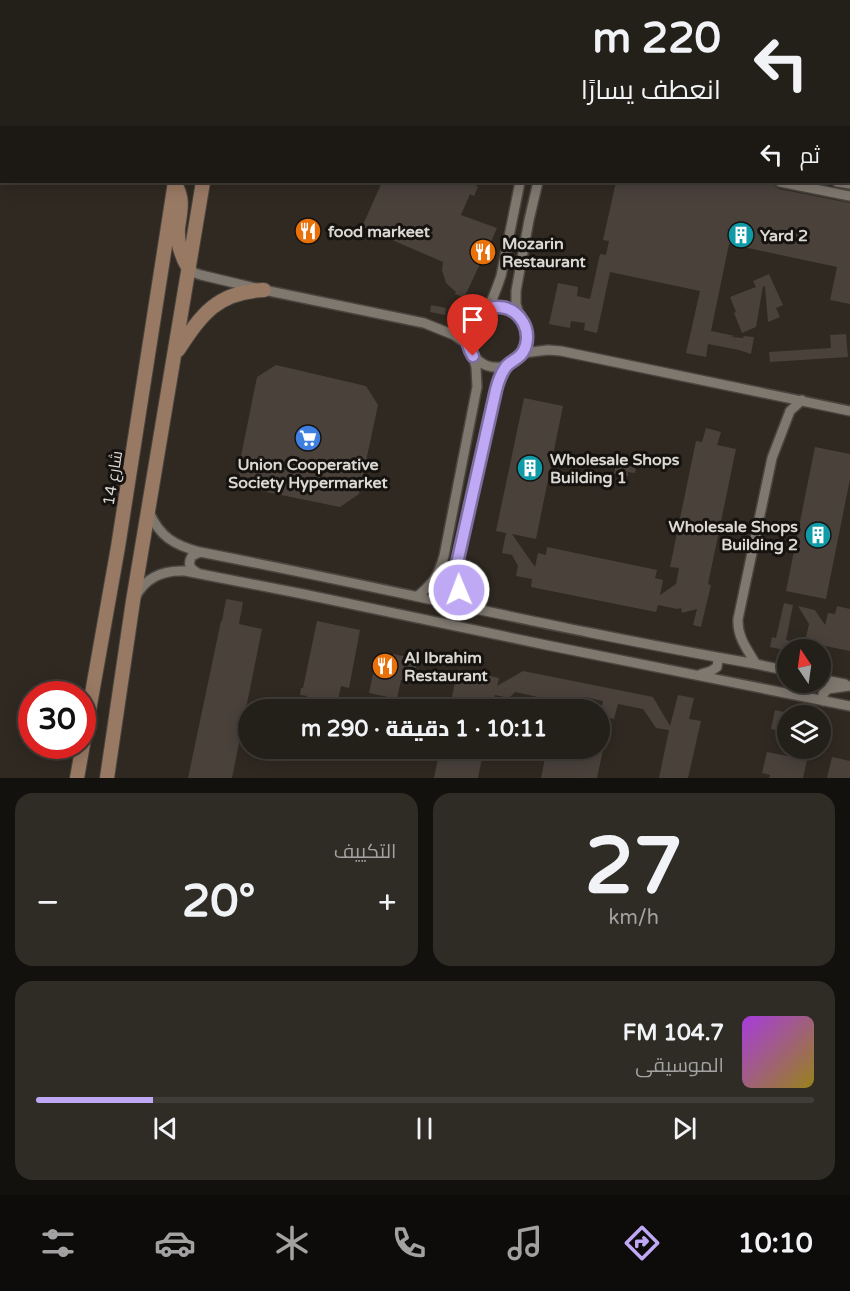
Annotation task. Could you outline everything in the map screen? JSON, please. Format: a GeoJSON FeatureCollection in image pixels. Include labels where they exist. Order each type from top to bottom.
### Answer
{"type":"FeatureCollection","features":[{"type":"Feature","properties":{"kind":"main road"},"geometry":{"type":"LineString","coordinates":[[175,183],[181,201],[178,243],[189,269]]}},
{"type":"Feature","properties":{"kind":"main road","name":"شارع 14"},"geometry":{"type":"LineString","coordinates":[[77,778],[118,546],[175,183]]}},
{"type":"Feature","properties":{"kind":"main road"},"geometry":{"type":"LineString","coordinates":[[107,778],[133,601],[203,183]]}},
{"type":"Feature","properties":{"kind":"main road"},"geometry":{"type":"LineString","coordinates":[[175,354],[200,318],[210,308],[230,296],[264,290]]}},
{"type":"Feature","properties":{"kind":"main road"},"geometry":{"type":"LineString","coordinates":[[118,546],[142,552]]}},
{"type":"Feature","properties":{"kind":"main road"},"geometry":{"type":"LineString","coordinates":[[70,778],[80,760]]}},
{"type":"Feature","properties":{"kind":"street"},"geometry":{"type":"LineString","coordinates":[[486,309],[501,276],[520,183]]}},
{"type":"Feature","properties":{"kind":"street"},"geometry":{"type":"LineString","coordinates":[[473,356],[488,366],[506,366],[516,361],[526,345],[527,335],[516,304],[516,291],[538,183]]}},
{"type":"Feature","properties":{"kind":"street"},"geometry":{"type":"LineString","coordinates":[[785,183],[850,196]]}},
{"type":"Feature","properties":{"kind":"street"},"geometry":{"type":"LineString","coordinates":[[189,269],[201,275],[264,290],[424,322],[454,335],[467,344]]}},
{"type":"Feature","properties":{"kind":"street"},"geometry":{"type":"LineString","coordinates":[[418,596],[431,585],[440,572],[477,387],[476,367],[467,344],[467,333],[477,315],[486,309],[505,308],[520,318]]}},
{"type":"Feature","properties":{"kind":"street"},"geometry":{"type":"LineString","coordinates":[[523,353],[561,351],[850,411]]}},
{"type":"Feature","properties":{"kind":"street"},"geometry":{"type":"LineString","coordinates":[[465,606],[456,575],[458,559],[496,390],[506,366]]}},
{"type":"Feature","properties":{"kind":"street"},"geometry":{"type":"LineString","coordinates":[[756,664],[740,638],[738,620],[772,458],[790,411],[802,400]]}},
{"type":"Feature","properties":{"kind":"street"},"geometry":{"type":"LineString","coordinates":[[148,512],[158,528],[171,541],[200,552],[777,669]]}},
{"type":"Feature","properties":{"kind":"street"},"geometry":{"type":"LineString","coordinates":[[198,574],[189,564],[192,556],[200,552]]}},
{"type":"Feature","properties":{"kind":"street"},"geometry":{"type":"LineString","coordinates":[[133,601],[149,579],[173,570],[185,571],[850,706]]}},
{"type":"Feature","properties":{"kind":"street"},"geometry":{"type":"LineString","coordinates":[[699,675],[717,667],[717,657]]}},
{"type":"Feature","properties":{"kind":"street"},"geometry":{"type":"LineString","coordinates":[[831,681],[850,685]]}},
{"type":"Feature","properties":{"kind":"street"},"geometry":{"type":"LineString","coordinates":[[823,700],[823,694],[828,689],[850,685]]}},
{"type":"Feature","properties":{"kind":"building"},"geometry":{"type":"Polygon","coordinates":[[[382,183],[474,183],[478,187],[474,196],[470,194],[461,215],[497,228],[464,298],[455,294],[456,292],[446,283],[442,270],[443,262],[362,227],[382,183]]]}},
{"type":"Feature","properties":{"kind":"building","name":"Yard 2"},"geometry":{"type":"Polygon","coordinates":[[[616,183],[763,183],[774,185],[779,189],[850,203],[850,304],[830,300],[837,267],[729,244],[711,331],[735,336],[731,337],[754,337],[751,354],[708,344],[706,357],[686,353],[700,291],[610,272],[597,333],[584,330],[585,323],[571,321],[570,328],[549,324],[558,283],[578,287],[577,296],[590,299],[600,254],[606,255],[609,241],[603,240],[616,183]]]}},
{"type":"Feature","properties":{"kind":"building"},"geometry":{"type":"Polygon","coordinates":[[[769,274],[783,305],[776,308],[780,317],[768,322],[765,287],[763,286],[756,327],[742,333],[730,297],[756,287],[753,281],[769,274]]]}},
{"type":"Feature","properties":{"kind":"building"},"geometry":{"type":"Polygon","coordinates":[[[431,305],[446,308],[445,315],[430,312],[431,305]]]}},
{"type":"Feature","properties":{"kind":"building"},"geometry":{"type":"Polygon","coordinates":[[[846,334],[848,357],[770,362],[769,352],[831,348],[830,335],[846,334]]]}},
{"type":"Feature","properties":{"kind":"building","name":"Union Cooperative Society Hypermarket"},"geometry":{"type":"Polygon","coordinates":[[[276,365],[366,386],[378,405],[359,494],[340,507],[246,488],[238,471],[257,377],[276,365]]]}},
{"type":"Feature","properties":{"kind":"building"},"geometry":{"type":"Polygon","coordinates":[[[524,398],[563,406],[536,539],[512,534],[535,567],[538,553],[546,555],[547,547],[657,570],[655,578],[663,580],[660,595],[676,584],[679,568],[670,567],[696,441],[702,442],[706,428],[721,432],[717,445],[736,449],[701,627],[693,625],[697,609],[682,613],[681,608],[658,605],[656,612],[531,587],[532,579],[516,576],[518,566],[512,555],[502,553],[506,533],[496,531],[524,398]]]}},
{"type":"Feature","properties":{"kind":"building","name":"Wholesale Shops Building 2"},"geometry":{"type":"Polygon","coordinates":[[[815,447],[850,454],[850,479],[826,599],[786,591],[815,447]]]}},
{"type":"Feature","properties":{"kind":"building"},"geometry":{"type":"Polygon","coordinates":[[[617,457],[637,461],[635,473],[628,472],[628,476],[614,474],[617,457]]]}},
{"type":"Feature","properties":{"kind":"building"},"geometry":{"type":"Polygon","coordinates":[[[226,599],[243,602],[239,624],[262,629],[248,699],[238,699],[238,748],[232,778],[188,778],[221,621],[226,599]]]}},
{"type":"Feature","properties":{"kind":"building"},"geometry":{"type":"Polygon","coordinates":[[[784,603],[793,605],[786,639],[777,639],[777,649],[770,647],[772,637],[776,638],[784,603]]]}},
{"type":"Feature","properties":{"kind":"building"},"geometry":{"type":"Polygon","coordinates":[[[798,606],[815,610],[825,625],[828,613],[835,614],[837,606],[850,609],[850,651],[831,647],[831,639],[806,639],[809,624],[798,606]]]}},
{"type":"Feature","properties":{"kind":"building"},"geometry":{"type":"Polygon","coordinates":[[[317,621],[360,630],[349,688],[341,686],[338,699],[306,699],[307,696],[300,695],[301,688],[303,688],[317,621]]]}},
{"type":"Feature","properties":{"kind":"building"},"geometry":{"type":"Polygon","coordinates":[[[393,654],[418,659],[413,682],[401,680],[397,699],[369,693],[375,664],[391,667],[393,654]]]}},
{"type":"Feature","properties":{"kind":"building"},"geometry":{"type":"Polygon","coordinates":[[[458,669],[499,678],[497,686],[523,671],[653,697],[670,726],[678,695],[694,698],[689,719],[701,721],[688,778],[659,778],[669,730],[656,728],[643,709],[618,704],[614,719],[610,718],[610,699],[585,697],[585,699],[547,699],[515,692],[509,698],[495,695],[494,699],[451,699],[458,669]]]}},
{"type":"Feature","properties":{"kind":"building"},"geometry":{"type":"Polygon","coordinates":[[[775,710],[777,710],[777,730],[771,729],[775,710]]]}},
{"type":"Feature","properties":{"kind":"building"},"geometry":{"type":"Polygon","coordinates":[[[767,752],[777,754],[777,759],[807,760],[803,778],[769,778],[770,775],[762,773],[767,752]]]}},
{"type":"Feature","properties":{"kind":"building"},"geometry":{"type":"Polygon","coordinates":[[[832,757],[850,761],[850,778],[827,778],[832,757]]]}},
{"type":"Feature","properties":{"kind":"building"},"geometry":{"type":"Polygon","coordinates":[[[438,759],[482,759],[478,778],[434,778],[438,759]]]}},
{"type":"Feature","properties":{"kind":"building"},"geometry":{"type":"Polygon","coordinates":[[[545,759],[601,759],[597,778],[541,778],[545,759]]]}},
{"type":"Feature","properties":{"kind":"place","name":"food markeet"},"geometry":{"type":"Point","coordinates":[308,231]}},
{"type":"Feature","properties":{"kind":"place","name":"Yard 2"},"geometry":{"type":"Point","coordinates":[741,235]}},
{"type":"Feature","properties":{"kind":"place","name":"Mozarin Restaurant"},"geometry":{"type":"Point","coordinates":[483,252]}},
{"type":"Feature","properties":{"kind":"place","name":"Union Cooperative Society Hypermarket"},"geometry":{"type":"Point","coordinates":[308,438]}},
{"type":"Feature","properties":{"kind":"place","name":"Wholesale Shops Building 1"},"geometry":{"type":"Point","coordinates":[530,468]}},
{"type":"Feature","properties":{"kind":"place","name":"Wholesale Shops Building 2"},"geometry":{"type":"Point","coordinates":[818,535]}},
{"type":"Feature","properties":{"kind":"place","name":"Al Ibrahim Restaurant"},"geometry":{"type":"Point","coordinates":[385,666]}},
{"type":"Feature","properties":{"kind":"route"},"geometry":{"type":"LineString","coordinates":[[459,590],[456,575],[458,559],[496,390],[506,366],[516,361],[526,345],[527,335],[520,318],[505,308],[495,307],[486,309],[477,315],[467,333],[467,344],[473,356]]}}]}
